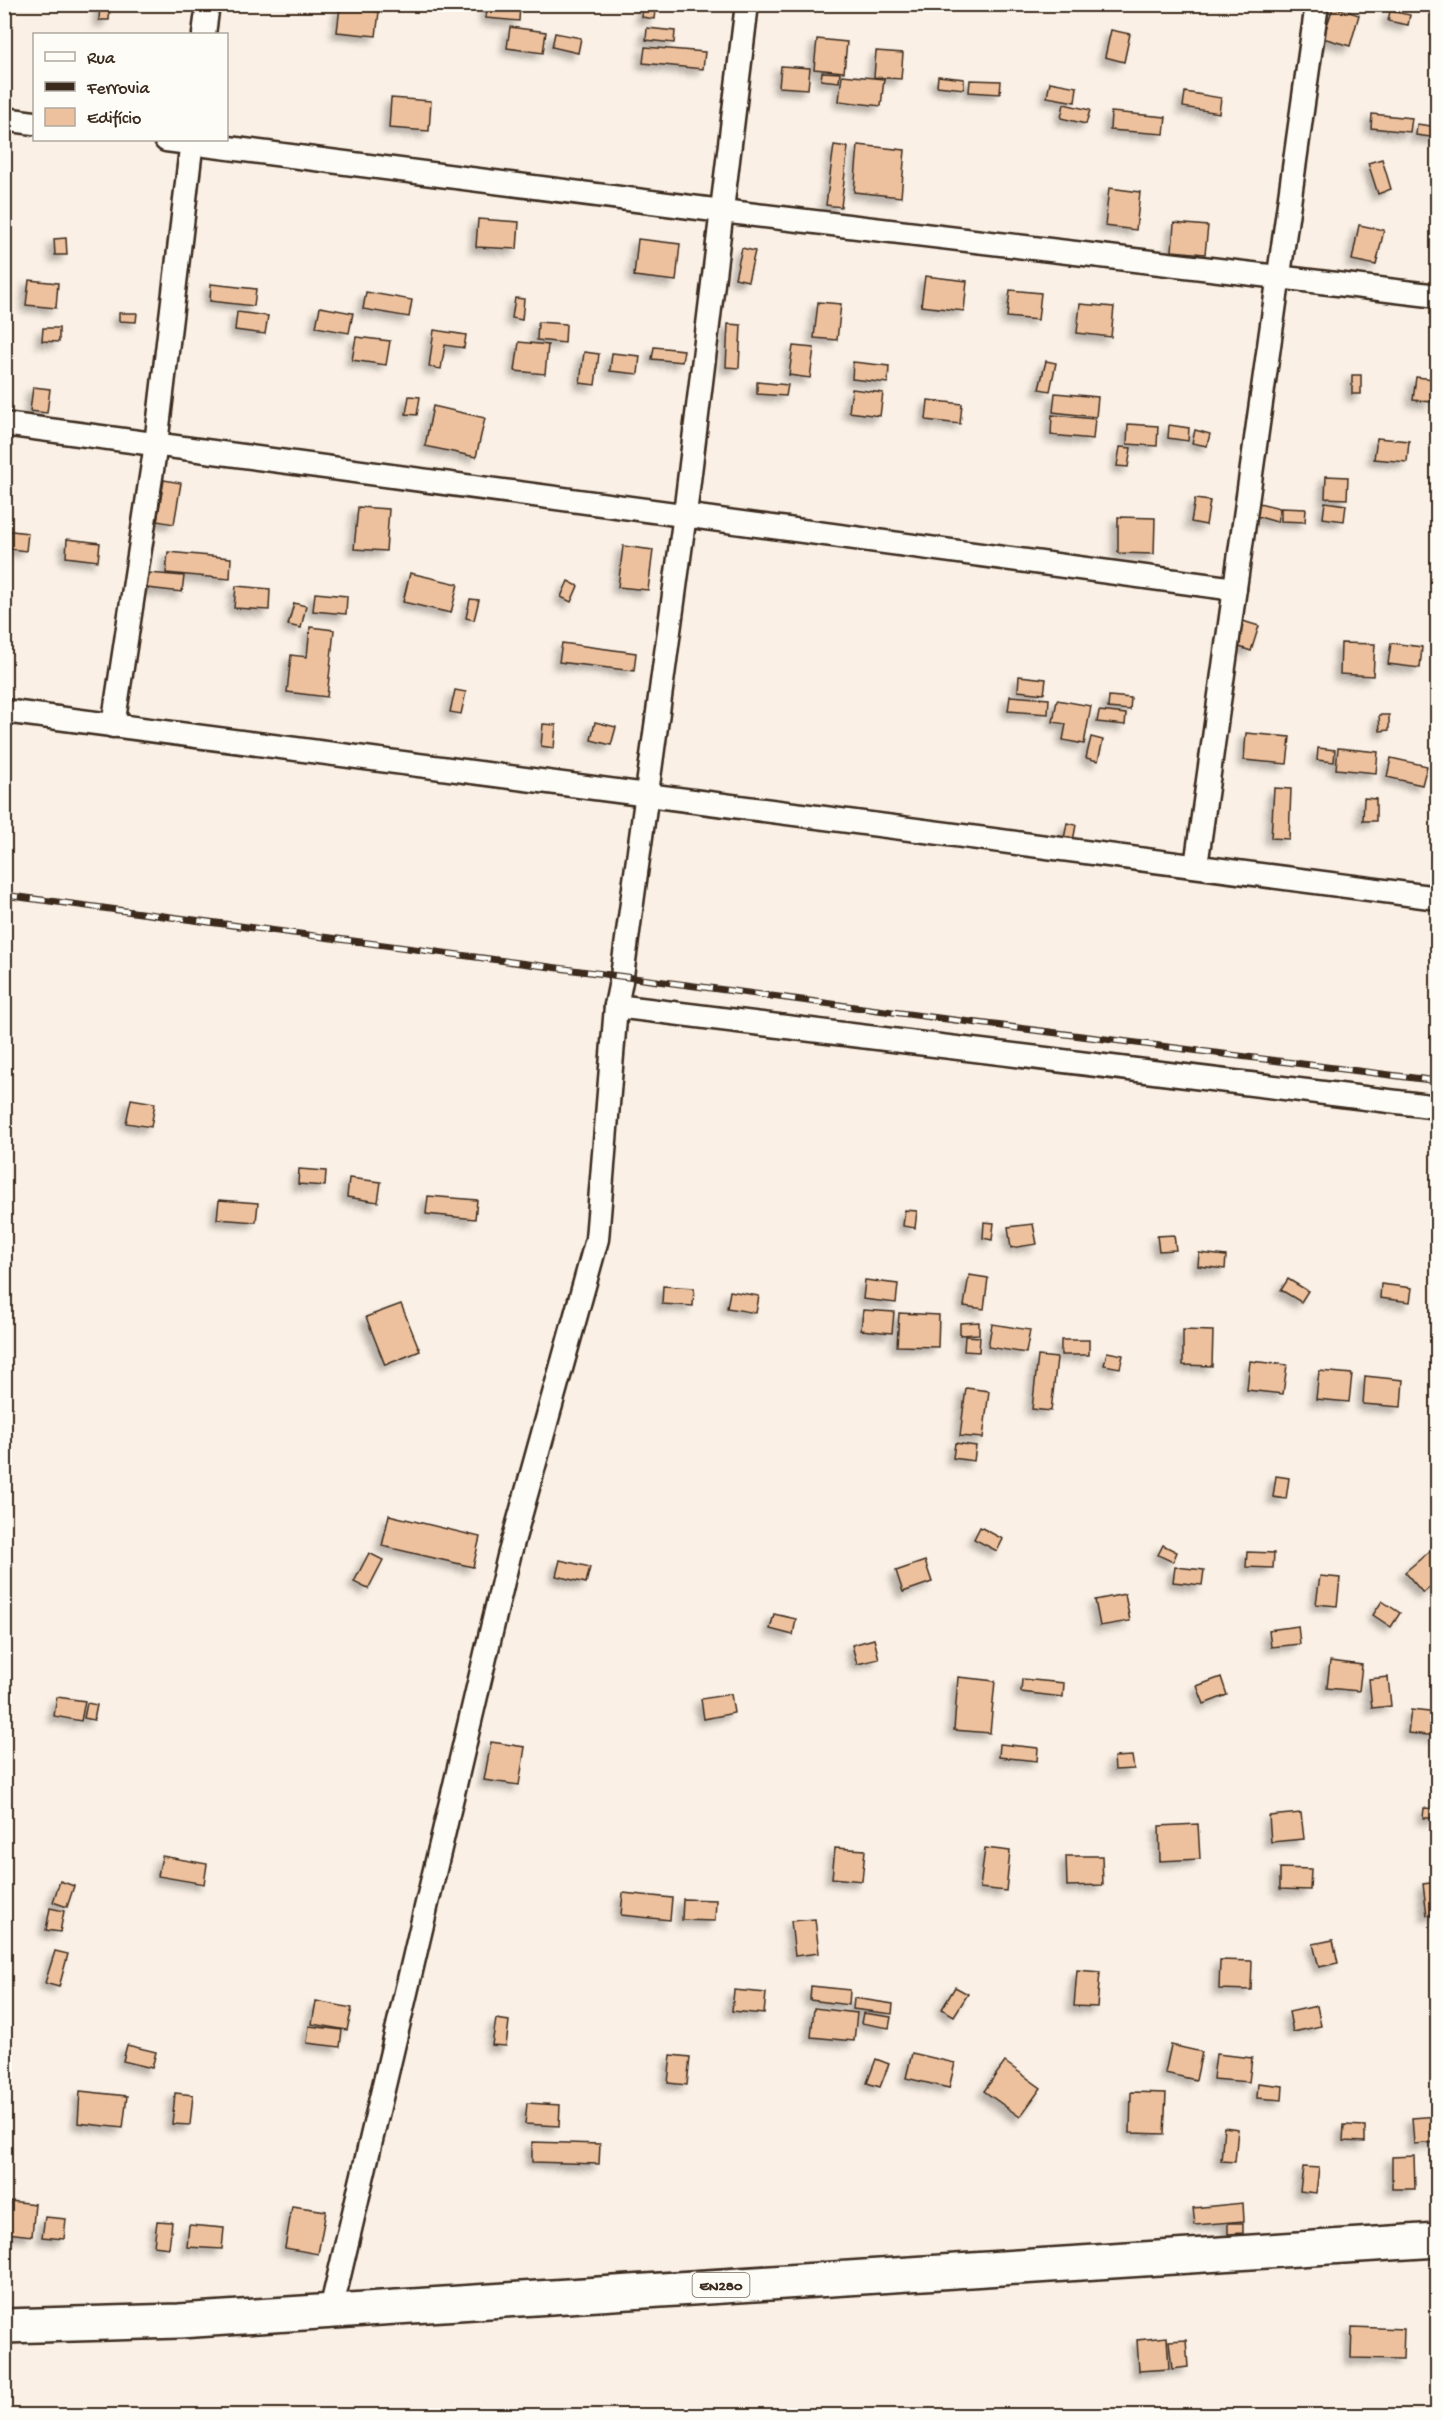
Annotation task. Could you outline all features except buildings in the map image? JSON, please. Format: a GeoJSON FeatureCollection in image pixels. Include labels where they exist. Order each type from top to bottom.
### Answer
{"type":"FeatureCollection","features":[{"type":"Feature","properties":{"kind":"main road","name":"EN280"},"geometry":{"type":"LineString","coordinates":[[4,2326],[179,2321],[1437,2240]]}},
{"type":"Feature","properties":{"kind":"street"},"geometry":{"type":"LineString","coordinates":[[204,33],[208,4]]}},
{"type":"Feature","properties":{"kind":"street"},"geometry":{"type":"LineString","coordinates":[[331,2310],[509,1556],[597,1239],[615,1006],[622,976],[685,514],[747,4]]}},
{"type":"Feature","properties":{"kind":"street"},"geometry":{"type":"LineString","coordinates":[[1196,866],[1317,4]]}},
{"type":"Feature","properties":{"kind":"street"},"geometry":{"type":"LineString","coordinates":[[4,119],[33,123]]}},
{"type":"Feature","properties":{"kind":"street"},"geometry":{"type":"LineString","coordinates":[[113,726],[156,444],[192,141],[722,211],[1437,296]]}},
{"type":"Feature","properties":{"kind":"street"},"geometry":{"type":"LineString","coordinates":[[4,424],[1235,589]]}},
{"type":"Feature","properties":{"kind":"street"},"geometry":{"type":"LineString","coordinates":[[4,711],[1437,898]]}},
{"type":"Feature","properties":{"kind":"street"},"geometry":{"type":"LineString","coordinates":[[615,1006],[1437,1107]]}},
{"type":"Feature","properties":{"kind":"railway"},"geometry":{"type":"LineString","coordinates":[[4,895],[1438,1081]]}}]}
